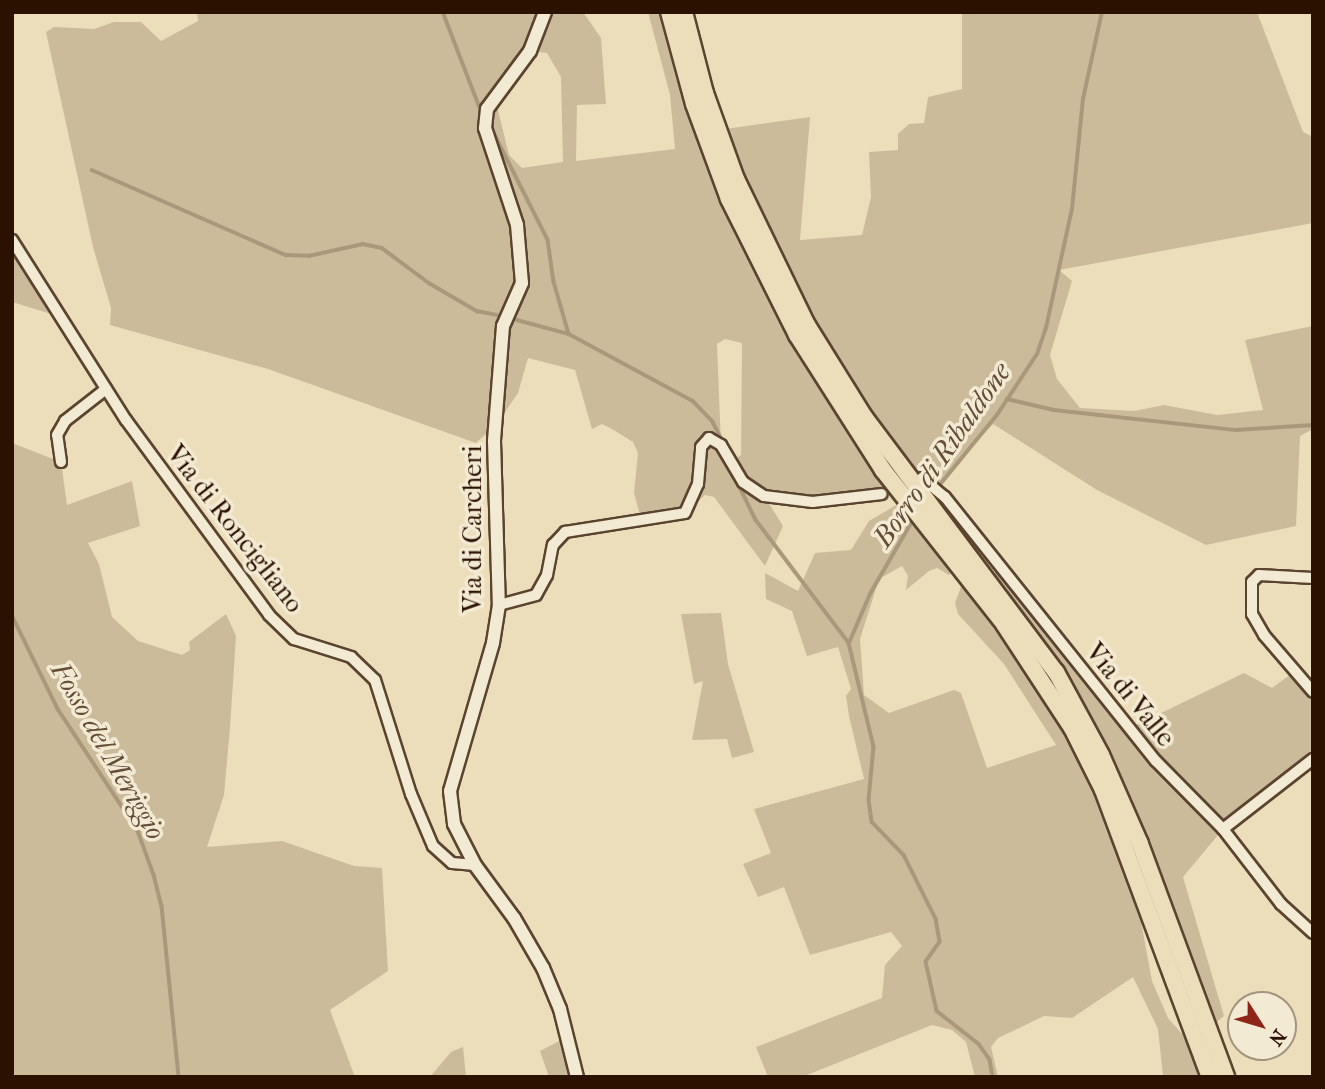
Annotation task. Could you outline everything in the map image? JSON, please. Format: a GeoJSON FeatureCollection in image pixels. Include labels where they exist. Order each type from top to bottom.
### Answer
{"type":"FeatureCollection","features":[{"type":"Feature","properties":{"kind":"highway"},"geometry":{"type":"LineString","coordinates":[[669,12],[694,104],[729,199],[797,335],[883,470],[1004,624],[1072,728],[1103,790],[1210,1077]]}},
{"type":"Feature","properties":{"kind":"highway"},"geometry":{"type":"LineString","coordinates":[[684,12],[705,93],[736,179],[807,325],[865,418],[1056,672],[1101,755],[1140,844],[1226,1077]]}},
{"type":"Feature","properties":{"kind":"street","name":"Via di Carcheri"},"geometry":{"type":"LineString","coordinates":[[545,12],[530,51],[487,109],[485,128],[517,225],[523,269],[522,283],[503,326],[494,441],[499,605],[493,643],[450,791],[454,824],[475,865],[514,918],[542,968],[560,1009],[577,1077]]}},
{"type":"Feature","properties":{"kind":"street","name":"Via di Roncigliano"},"geometry":{"type":"LineString","coordinates":[[12,240],[106,389],[270,615],[294,639],[351,657],[375,680],[411,794],[433,846],[452,863],[475,865]]}},
{"type":"Feature","properties":{"kind":"street"},"geometry":{"type":"LineString","coordinates":[[61,462],[57,435],[65,421],[106,389]]}},
{"type":"Feature","properties":{"kind":"street"},"geometry":{"type":"LineString","coordinates":[[499,605],[536,594],[547,575],[554,545],[565,532],[685,513],[698,484],[701,447],[709,438],[721,445],[743,482],[764,496],[813,502],[882,494]]}},
{"type":"Feature","properties":{"kind":"street","name":"Via di Valle"},"geometry":{"type":"LineString","coordinates":[[922,478],[937,488],[1156,761],[1223,829],[1281,904],[1313,933]]}},
{"type":"Feature","properties":{"kind":"street"},"geometry":{"type":"LineString","coordinates":[[1313,578],[1259,575],[1252,582],[1252,614],[1264,635],[1313,692]]}},
{"type":"Feature","properties":{"kind":"street"},"geometry":{"type":"LineString","coordinates":[[1223,829],[1313,759]]}},
{"type":"Feature","properties":{"kind":"shaded area"},"geometry":{"type":"Polygon","coordinates":[[[197,12],[583,12],[601,38],[606,104],[577,105],[576,161],[675,149],[670,95],[648,12],[669,12],[681,58],[896,488],[848,501],[765,497],[783,526],[765,566],[714,497],[705,495],[685,513],[642,522],[634,493],[638,453],[633,442],[612,429],[602,424],[592,429],[575,370],[528,358],[518,393],[497,424],[476,443],[268,369],[110,325],[111,308],[93,247],[46,32],[54,27],[94,29],[114,22],[141,22],[161,41],[198,21],[197,12]],[[530,51],[494,94],[509,155],[522,168],[563,162],[561,77],[547,53],[530,51]],[[725,339],[717,344],[721,445],[729,464],[741,455],[742,343],[725,339]]]}},
{"type":"Feature","properties":{"kind":"shaded area"},"geometry":{"type":"Polygon","coordinates":[[[962,12],[1257,12],[1303,132],[1313,137],[1313,223],[1059,270],[1072,281],[1050,355],[1057,379],[1080,408],[1134,411],[1164,405],[1217,415],[1263,410],[1245,340],[1313,326],[1313,429],[1300,436],[1296,526],[1206,545],[1097,490],[993,424],[924,499],[827,357],[718,130],[810,117],[800,240],[862,235],[871,197],[869,152],[898,150],[898,134],[909,124],[924,123],[928,97],[962,89],[962,12]]]}},
{"type":"Feature","properties":{"kind":"shaded area"},"geometry":{"type":"Polygon","coordinates":[[[12,240],[61,317],[12,302],[12,240]]]}},
{"type":"Feature","properties":{"kind":"shaded area"},"geometry":{"type":"Polygon","coordinates":[[[12,443],[61,462],[67,505],[132,481],[140,526],[88,543],[99,564],[112,617],[138,641],[182,655],[190,650],[189,642],[226,614],[236,636],[230,728],[224,795],[207,847],[282,841],[354,866],[382,868],[388,971],[330,1010],[355,1077],[12,1077],[12,443]]]}},
{"type":"Feature","properties":{"kind":"shaded area"},"geometry":{"type":"Polygon","coordinates":[[[905,500],[958,567],[949,575],[937,568],[929,571],[906,590],[908,576],[902,566],[879,579],[860,639],[864,695],[889,713],[954,690],[961,693],[987,768],[1056,745],[1004,664],[958,614],[955,603],[965,576],[1072,728],[1145,901],[1139,911],[1152,981],[1168,1018],[1203,1057],[1210,1077],[1163,1076],[1158,1029],[1133,977],[1072,1018],[1044,1016],[998,1038],[991,1047],[998,1077],[975,1077],[966,1042],[952,1030],[932,1025],[802,1077],[768,1077],[756,1047],[882,998],[885,965],[902,946],[891,932],[810,955],[784,887],[758,897],[743,864],[771,853],[754,809],[864,779],[846,696],[851,689],[838,647],[807,656],[792,611],[766,599],[765,573],[798,591],[815,553],[851,550],[869,521],[905,500]]]}},
{"type":"Feature","properties":{"kind":"shaded area"},"geometry":{"type":"Polygon","coordinates":[[[1001,569],[1130,728],[1244,673],[1272,688],[1295,671],[1313,692],[1313,759],[1223,829],[1183,877],[1224,1016],[1208,1029],[1101,755],[986,579],[1001,569]]]}},
{"type":"Feature","properties":{"kind":"shaded area"},"geometry":{"type":"Polygon","coordinates":[[[721,613],[728,664],[754,752],[732,758],[727,739],[692,740],[703,681],[694,684],[681,614],[721,613]]]}},
{"type":"Feature","properties":{"kind":"shaded area"},"geometry":{"type":"Polygon","coordinates":[[[567,1037],[577,1077],[549,1077],[540,1051],[567,1037]]]}},
{"type":"Feature","properties":{"kind":"shaded area"},"geometry":{"type":"Polygon","coordinates":[[[463,1047],[466,1077],[430,1077],[451,1052],[463,1047]]]}},
{"type":"Feature","properties":{"kind":"waterway"},"geometry":{"type":"LineString","coordinates":[[443,12],[480,108]]}},
{"type":"Feature","properties":{"kind":"waterway","name":"Borro di Ribaldone"},"geometry":{"type":"LineString","coordinates":[[938,487],[997,415],[1037,354],[1046,328],[1072,209],[1083,99],[1102,12]]}},
{"type":"Feature","properties":{"kind":"waterway"},"geometry":{"type":"LineString","coordinates":[[494,133],[548,240],[554,282],[569,334]]}},
{"type":"Feature","properties":{"kind":"waterway"},"geometry":{"type":"LineString","coordinates":[[92,170],[286,255],[309,256],[363,244],[382,248],[429,283],[477,311],[497,315]]}},
{"type":"Feature","properties":{"kind":"waterway"},"geometry":{"type":"LineString","coordinates":[[517,320],[569,334],[693,401],[713,422],[728,451]]}},
{"type":"Feature","properties":{"kind":"waterway"},"geometry":{"type":"LineString","coordinates":[[1007,399],[1054,410],[1236,430],[1313,425]]}},
{"type":"Feature","properties":{"kind":"waterway","name":"Borro di Ribaldone"},"geometry":{"type":"LineString","coordinates":[[731,469],[756,520],[849,643],[874,747],[869,800],[872,822],[904,855],[936,919],[940,942],[926,962],[937,1011],[979,1044],[990,1060],[993,1077]]}},
{"type":"Feature","properties":{"kind":"waterway","name":"Borro di Ribaldone"},"geometry":{"type":"LineString","coordinates":[[849,643],[870,594],[914,518]]}},
{"type":"Feature","properties":{"kind":"waterway","name":"Fosso del Meriggio"},"geometry":{"type":"LineString","coordinates":[[12,615],[58,709],[138,831],[154,875],[162,906],[179,1077]]}}]}
